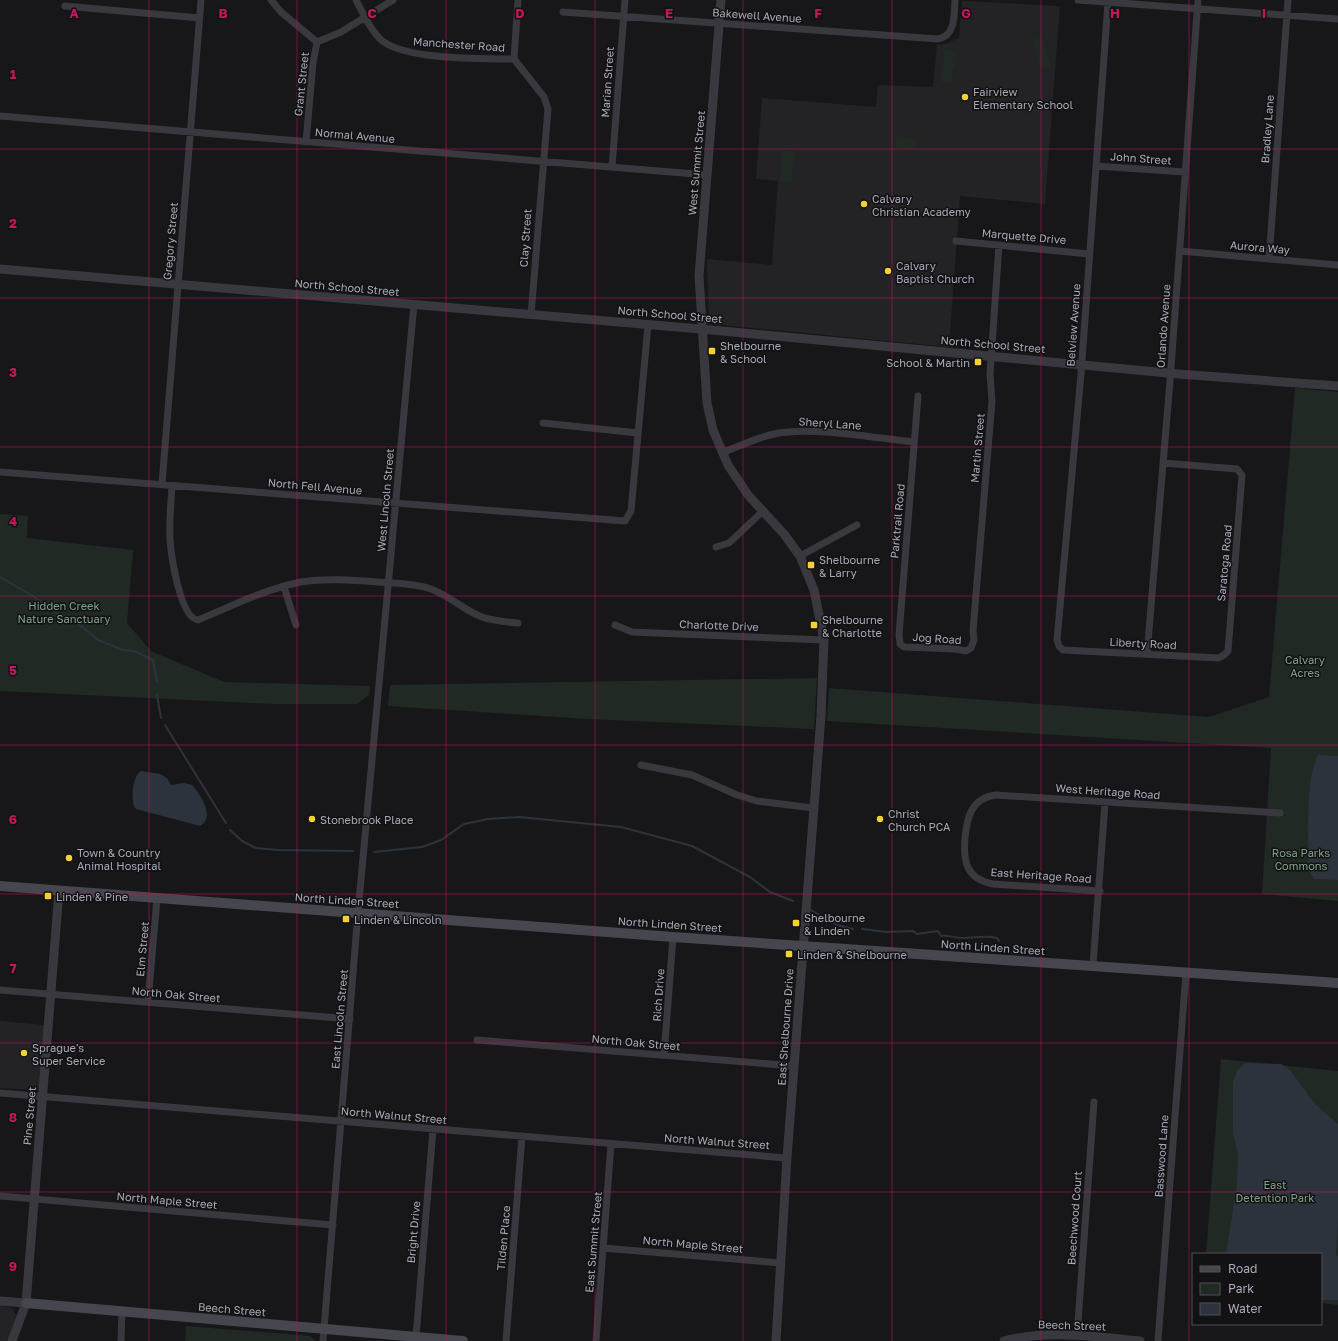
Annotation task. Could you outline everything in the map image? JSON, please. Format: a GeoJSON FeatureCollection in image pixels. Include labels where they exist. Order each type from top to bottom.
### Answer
{"type":"FeatureCollection","features":[{"type":"Feature","properties":{"kind":"main road","name":"North Linden Street"},"geometry":{"type":"LineString","coordinates":[[0,886],[673,937],[1338,983]]}},
{"type":"Feature","properties":{"kind":"main road","name":"Beech Street"},"geometry":{"type":"LineString","coordinates":[[26,1303],[463,1341]]}},
{"type":"Feature","properties":{"kind":"street","name":"Gregory Street"},"geometry":{"type":"LineString","coordinates":[[162,484],[200,0]]}},
{"type":"Feature","properties":{"kind":"street","name":"Grant Street"},"geometry":{"type":"LineString","coordinates":[[271,0],[281,12],[317,42],[312,63],[306,142]]}},
{"type":"Feature","properties":{"kind":"street","name":"Manchester Road"},"geometry":{"type":"LineString","coordinates":[[356,0],[372,30],[380,40],[400,50],[426,55],[514,59]]}},
{"type":"Feature","properties":{"kind":"street"},"geometry":{"type":"LineString","coordinates":[[317,42],[341,32],[393,0]]}},
{"type":"Feature","properties":{"kind":"street"},"geometry":{"type":"LineString","coordinates":[[514,59],[518,0]]}},
{"type":"Feature","properties":{"kind":"street","name":"Marian Street"},"geometry":{"type":"LineString","coordinates":[[612,167],[625,0]]}},
{"type":"Feature","properties":{"kind":"street","name":"West Summit Street"},"geometry":{"type":"LineString","coordinates":[[721,0],[699,276],[707,403],[713,430],[722,453],[741,485],[763,511]]}},
{"type":"Feature","properties":{"kind":"street","name":"Bakewell Avenue"},"geometry":{"type":"LineString","coordinates":[[563,12],[938,39],[947,35],[952,26],[955,0]]}},
{"type":"Feature","properties":{"kind":"street"},"geometry":{"type":"LineString","coordinates":[[1078,0],[1338,19]]}},
{"type":"Feature","properties":{"kind":"street","name":"Orlando Avenue"},"geometry":{"type":"LineString","coordinates":[[1147,654],[1171,373],[1198,0]]}},
{"type":"Feature","properties":{"kind":"street","name":"Bradley Lane"},"geometry":{"type":"LineString","coordinates":[[1269,259],[1288,0]]}},
{"type":"Feature","properties":{"kind":"street","name":"Belview Avenue"},"geometry":{"type":"LineString","coordinates":[[1061,648],[1057,640],[1082,365],[1108,2]]}},
{"type":"Feature","properties":{"kind":"street"},"geometry":{"type":"LineString","coordinates":[[65,6],[199,18]]}},
{"type":"Feature","properties":{"kind":"street","name":"Clay Street"},"geometry":{"type":"LineString","coordinates":[[514,59],[544,97],[548,109],[531,315]]}},
{"type":"Feature","properties":{"kind":"street","name":"Normal Avenue"},"geometry":{"type":"LineString","coordinates":[[0,116],[707,175]]}},
{"type":"Feature","properties":{"kind":"street","name":"John Street"},"geometry":{"type":"LineString","coordinates":[[1096,166],[1186,172]]}},
{"type":"Feature","properties":{"kind":"street","name":"Marquette Drive"},"geometry":{"type":"LineString","coordinates":[[956,241],[1089,254]]}},
{"type":"Feature","properties":{"kind":"street","name":"Martin Street"},"geometry":{"type":"LineString","coordinates":[[968,650],[971,648],[974,640],[973,631],[992,401],[990,374],[999,245]]}},
{"type":"Feature","properties":{"kind":"street","name":"Aurora Way"},"geometry":{"type":"LineString","coordinates":[[1180,251],[1338,265]]}},
{"type":"Feature","properties":{"kind":"street","name":"North School Street"},"geometry":{"type":"LineString","coordinates":[[0,269],[703,329],[1171,373],[1338,386]]}},
{"type":"Feature","properties":{"kind":"street","name":"West Lincoln Street"},"geometry":{"type":"LineString","coordinates":[[378,698],[414,304]]}},
{"type":"Feature","properties":{"kind":"street"},"geometry":{"type":"LineString","coordinates":[[543,423],[638,433],[648,325]]}},
{"type":"Feature","properties":{"kind":"street","name":"Parktrail Road"},"geometry":{"type":"LineString","coordinates":[[904,647],[900,644],[899,635],[918,396]]}},
{"type":"Feature","properties":{"kind":"street","name":"Sheryl Lane"},"geometry":{"type":"LineString","coordinates":[[722,453],[766,436],[794,432],[816,432],[914,442]]}},
{"type":"Feature","properties":{"kind":"street","name":"North Fell Avenue"},"geometry":{"type":"LineString","coordinates":[[0,472],[619,521],[627,519],[631,511],[638,433]]}},
{"type":"Feature","properties":{"kind":"street","name":"Saratoga Road"},"geometry":{"type":"LineString","coordinates":[[1163,463],[1237,469],[1241,472],[1242,478],[1228,651],[1224,655]]}},
{"type":"Feature","properties":{"kind":"street"},"geometry":{"type":"LineString","coordinates":[[172,486],[170,538],[172,559],[177,583],[190,617],[198,620],[229,605],[301,582],[330,580],[389,583],[428,588],[481,617],[492,620],[518,623]]}},
{"type":"Feature","properties":{"kind":"street"},"geometry":{"type":"LineString","coordinates":[[716,547],[729,543],[763,511]]}},
{"type":"Feature","properties":{"kind":"street","name":"East Shelbourne Drive"},"geometry":{"type":"LineString","coordinates":[[763,511],[784,534],[800,556],[814,588],[824,640],[821,716],[787,1158],[776,1341]]}},
{"type":"Feature","properties":{"kind":"street"},"geometry":{"type":"LineString","coordinates":[[800,556],[857,525]]}},
{"type":"Feature","properties":{"kind":"street"},"geometry":{"type":"LineString","coordinates":[[284,587],[296,625]]}},
{"type":"Feature","properties":{"kind":"street","name":"Charlotte Drive"},"geometry":{"type":"LineString","coordinates":[[615,625],[632,632],[824,640]]}},
{"type":"Feature","properties":{"kind":"street","name":"Jog Road"},"geometry":{"type":"LineString","coordinates":[[904,647],[968,650]]}},
{"type":"Feature","properties":{"kind":"street","name":"Liberty Road"},"geometry":{"type":"LineString","coordinates":[[1061,648],[1066,651],[1219,658],[1224,655]]}},
{"type":"Feature","properties":{"kind":"street","name":"East Lincoln Street"},"geometry":{"type":"LineString","coordinates":[[323,1341],[358,912],[378,698]]}},
{"type":"Feature","properties":{"kind":"street"},"geometry":{"type":"LineString","coordinates":[[641,766],[669,769],[692,775],[737,795],[757,801],[813,808]]}},
{"type":"Feature","properties":{"kind":"street","name":"West Heritage Road"},"geometry":{"type":"LineString","coordinates":[[965,839],[966,823],[971,810],[981,800],[991,796],[1280,813]]}},
{"type":"Feature","properties":{"kind":"street"},"geometry":{"type":"LineString","coordinates":[[1094,965],[1106,803]]}},
{"type":"Feature","properties":{"kind":"street","name":"East Heritage Road"},"geometry":{"type":"LineString","coordinates":[[965,839],[964,854],[966,863],[971,872],[983,881],[993,884],[1100,891]]}},
{"type":"Feature","properties":{"kind":"street","name":"Pine Street"},"geometry":{"type":"LineString","coordinates":[[12,1341],[26,1303],[59,891]]}},
{"type":"Feature","properties":{"kind":"street","name":"Elm Street"},"geometry":{"type":"LineString","coordinates":[[148,1002],[157,898]]}},
{"type":"Feature","properties":{"kind":"street","name":"Rich Drive"},"geometry":{"type":"LineString","coordinates":[[664,1055],[673,937]]}},
{"type":"Feature","properties":{"kind":"street","name":"Basswood Lane"},"geometry":{"type":"LineString","coordinates":[[1158,1341],[1186,972]]}},
{"type":"Feature","properties":{"kind":"street","name":"North Oak Street"},"geometry":{"type":"LineString","coordinates":[[0,990],[350,1019]]}},
{"type":"Feature","properties":{"kind":"street","name":"North Oak Street"},"geometry":{"type":"LineString","coordinates":[[477,1040],[794,1066]]}},
{"type":"Feature","properties":{"kind":"street","name":"North Walnut Street"},"geometry":{"type":"LineString","coordinates":[[0,1093],[787,1158]]}},
{"type":"Feature","properties":{"kind":"street","name":"Beechwood Court"},"geometry":{"type":"LineString","coordinates":[[1077,1336],[1094,1102]]}},
{"type":"Feature","properties":{"kind":"street","name":"Bright Drive"},"geometry":{"type":"LineString","coordinates":[[416,1337],[433,1129]]}},
{"type":"Feature","properties":{"kind":"street","name":"Tilden Place"},"geometry":{"type":"LineString","coordinates":[[506,1341],[522,1136]]}},
{"type":"Feature","properties":{"kind":"street","name":"East Summit Street"},"geometry":{"type":"LineString","coordinates":[[596,1341],[612,1144]]}},
{"type":"Feature","properties":{"kind":"street","name":"North Maple Street"},"geometry":{"type":"LineString","coordinates":[[0,1196],[333,1224]]}},
{"type":"Feature","properties":{"kind":"street","name":"North Maple Street"},"geometry":{"type":"LineString","coordinates":[[603,1248],[781,1263]]}},
{"type":"Feature","properties":{"kind":"street","name":"Beech Street"},"geometry":{"type":"LineString","coordinates":[[0,1301],[26,1303]]}},
{"type":"Feature","properties":{"kind":"street"},"geometry":{"type":"LineString","coordinates":[[121,1341],[122,1312]]}},
{"type":"Feature","properties":{"kind":"street","name":"Beech Street"},"geometry":{"type":"LineString","coordinates":[[1004,1341],[1036,1335],[1077,1336],[1140,1341]]}},
{"type":"Feature","properties":{"kind":"shaded area"},"geometry":{"type":"Polygon","coordinates":[[[962,1],[1060,6],[1045,204],[960,196],[949,347],[713,324],[709,319],[707,259],[772,265],[778,181],[756,179],[762,98],[876,107],[878,85],[933,87],[937,45],[945,44],[959,38],[962,1]]]}},
{"type":"Feature","properties":{"kind":"shaded area"},"geometry":{"type":"Polygon","coordinates":[[[0,1021],[45,1025],[41,1087],[38,1090],[0,1088],[0,1021]]]}},
{"type":"Feature","properties":{"kind":"shaded area"},"geometry":{"type":"Polygon","coordinates":[[[0,1305],[12,1308],[16,1315],[8,1341],[0,1341],[0,1305]]]}},
{"type":"Feature","properties":{"kind":"green space"},"geometry":{"type":"Polygon","coordinates":[[[1042,37],[1051,66],[1041,69],[1032,40],[1042,37]]]}},
{"type":"Feature","properties":{"kind":"green space"},"geometry":{"type":"Polygon","coordinates":[[[957,50],[955,69],[953,69],[951,83],[941,82],[944,51],[957,50]]]}},
{"type":"Feature","properties":{"kind":"green space"},"geometry":{"type":"Polygon","coordinates":[[[896,136],[917,139],[916,150],[896,148],[896,136]]]}},
{"type":"Feature","properties":{"kind":"green space"},"geometry":{"type":"Polygon","coordinates":[[[782,150],[795,151],[792,182],[780,181],[782,150]]]}},
{"type":"Feature","properties":{"kind":"green space"},"geometry":{"type":"Polygon","coordinates":[[[1295,388],[1338,392],[1338,901],[1262,894],[1271,748],[827,721],[829,688],[1209,717],[1269,697],[1295,388]]]}},
{"type":"Feature","properties":{"kind":"green space","name":"Hidden Creek Nature Sanctuary"},"geometry":{"type":"Polygon","coordinates":[[[0,514],[28,516],[27,538],[133,550],[127,623],[151,651],[224,682],[370,686],[369,695],[357,704],[273,704],[0,691],[0,514]]]}},
{"type":"Feature","properties":{"kind":"green space"},"geometry":{"type":"Polygon","coordinates":[[[817,678],[814,729],[587,719],[388,706],[390,685],[817,678]]]}},
{"type":"Feature","properties":{"kind":"green space","name":"East Detention Park"},"geometry":{"type":"Polygon","coordinates":[[[1221,1059],[1338,1071],[1338,1305],[1322,1303],[1322,1253],[1206,1253],[1221,1059]]]}},
{"type":"Feature","properties":{"kind":"green space"},"geometry":{"type":"Polygon","coordinates":[[[186,1326],[310,1336],[316,1341],[185,1341],[186,1326]]]}},
{"type":"Feature","properties":{"kind":"water"},"geometry":{"type":"Polygon","coordinates":[[[1318,755],[1338,756],[1338,880],[1314,879],[1308,868],[1309,793],[1314,765],[1318,755]]]}},
{"type":"Feature","properties":{"kind":"water"},"geometry":{"type":"Polygon","coordinates":[[[141,771],[160,774],[167,778],[171,785],[184,783],[192,785],[199,794],[207,811],[205,822],[200,826],[136,809],[133,801],[133,790],[136,778],[141,771]]]}},
{"type":"Feature","properties":{"kind":"water","name":"East Detention Park"},"geometry":{"type":"Polygon","coordinates":[[[1246,1063],[1281,1064],[1290,1070],[1315,1104],[1338,1124],[1338,1218],[1336,1255],[1338,1256],[1338,1300],[1322,1300],[1322,1253],[1226,1253],[1237,1185],[1238,1154],[1233,1133],[1233,1081],[1238,1069],[1246,1063]]]}},
{"type":"Feature","properties":{"kind":"waterway"},"geometry":{"type":"LineString","coordinates":[[0,577],[33,596],[56,613],[80,625],[98,640],[123,650],[134,651],[153,660],[157,682]]}},
{"type":"Feature","properties":{"kind":"waterway"},"geometry":{"type":"LineString","coordinates":[[157,695],[161,718]]}},
{"type":"Feature","properties":{"kind":"waterway"},"geometry":{"type":"LineString","coordinates":[[165,725],[226,823]]}},
{"type":"Feature","properties":{"kind":"waterway"},"geometry":{"type":"LineString","coordinates":[[374,852],[422,847],[441,840],[464,824],[488,819],[519,817],[621,827],[692,846],[750,877],[770,892],[793,901]]}},
{"type":"Feature","properties":{"kind":"waterway"},"geometry":{"type":"LineString","coordinates":[[230,830],[242,841],[256,848],[278,850],[353,851]]}},
{"type":"Feature","properties":{"kind":"waterway"},"geometry":{"type":"LineString","coordinates":[[811,910],[837,925],[853,929]]}},
{"type":"Feature","properties":{"kind":"waterway"},"geometry":{"type":"LineString","coordinates":[[862,929],[887,932],[913,931],[917,934],[938,931],[941,936],[963,938],[988,937],[997,938],[999,941]]}},
{"type":"Feature","properties":{"kind":"place","name":"Fairview Elementary School"},"geometry":{"type":"Point","coordinates":[965,97]}},
{"type":"Feature","properties":{"kind":"place","name":"Calvary Christian Academy"},"geometry":{"type":"Point","coordinates":[864,204]}},
{"type":"Feature","properties":{"kind":"place","name":"Calvary Baptist Church"},"geometry":{"type":"Point","coordinates":[888,271]}},
{"type":"Feature","properties":{"kind":"place","name":"Shelbourne & School"},"geometry":{"type":"Point","coordinates":[712,351]}},
{"type":"Feature","properties":{"kind":"place","name":"School & Martin"},"geometry":{"type":"Point","coordinates":[978,362]}},
{"type":"Feature","properties":{"kind":"place","name":"Shelbourne & Larry"},"geometry":{"type":"Point","coordinates":[811,565]}},
{"type":"Feature","properties":{"kind":"place","name":"Shelbourne & Charlotte"},"geometry":{"type":"Point","coordinates":[814,625]}},
{"type":"Feature","properties":{"kind":"place","name":"Stonebrook Place"},"geometry":{"type":"Point","coordinates":[312,819]}},
{"type":"Feature","properties":{"kind":"place","name":"Christ Church PCA"},"geometry":{"type":"Point","coordinates":[880,819]}},
{"type":"Feature","properties":{"kind":"place","name":"Town & Country Animal Hospital"},"geometry":{"type":"Point","coordinates":[69,858]}},
{"type":"Feature","properties":{"kind":"place","name":"Linden & Pine"},"geometry":{"type":"Point","coordinates":[48,896]}},
{"type":"Feature","properties":{"kind":"place","name":"Linden & Lincoln"},"geometry":{"type":"Point","coordinates":[346,919]}},
{"type":"Feature","properties":{"kind":"place","name":"Shelbourne & Linden"},"geometry":{"type":"Point","coordinates":[796,923]}},
{"type":"Feature","properties":{"kind":"place","name":"Linden & Shelbourne"},"geometry":{"type":"Point","coordinates":[789,954]}},
{"type":"Feature","properties":{"kind":"place","name":"Sprague's Super Service"},"geometry":{"type":"Point","coordinates":[24,1053]}},
{"type":"Feature","properties":{"kind":"park label","name":"Calvary Acres"},"geometry":{"type":"Point","coordinates":[1305,665]}},
{"type":"Feature","properties":{"kind":"park label","name":"Rosa Parks Commons"},"geometry":{"type":"Point","coordinates":[1301,858]}}]}
